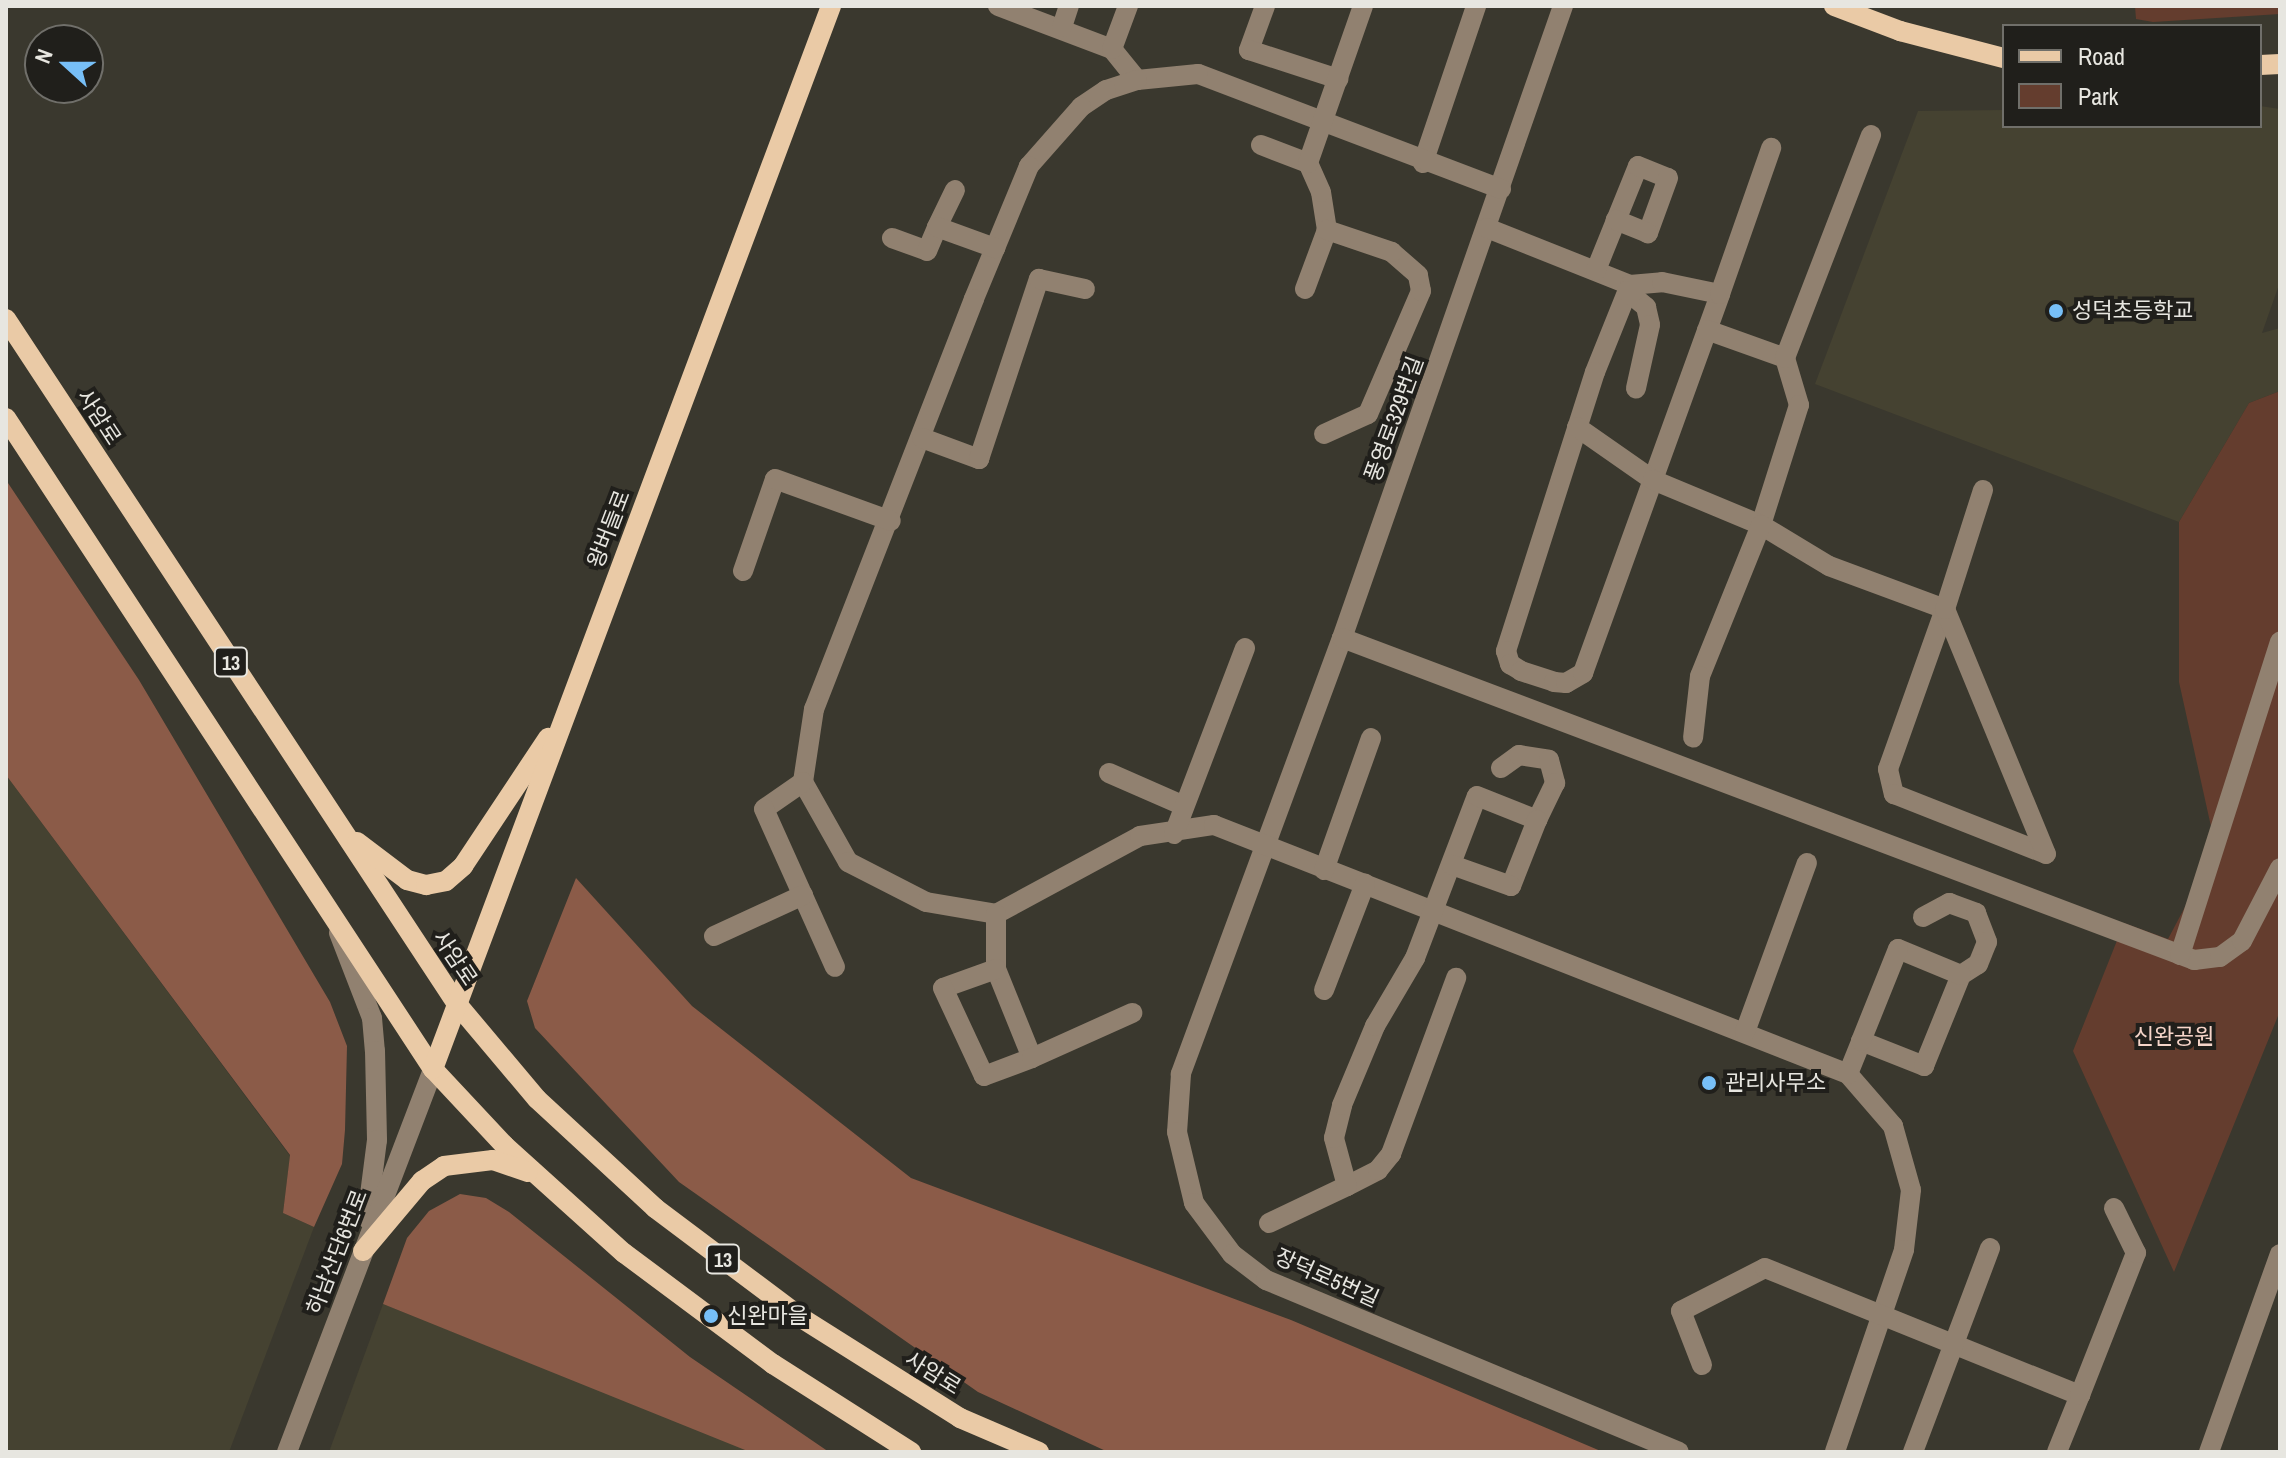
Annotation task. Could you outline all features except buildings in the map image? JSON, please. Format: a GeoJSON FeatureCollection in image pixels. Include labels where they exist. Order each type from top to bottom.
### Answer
{"type":"FeatureCollection","features":[{"type":"Feature","properties":{"kind":"main road","name":"왕버들로"},"geometry":{"type":"LineString","coordinates":[[433,1069],[831,6]]}},
{"type":"Feature","properties":{"kind":"main road"},"geometry":{"type":"LineString","coordinates":[[1834,6],[1900,31],[2002,57]]}},
{"type":"Feature","properties":{"kind":"main road","name":"사암로"},"geometry":{"type":"LineString","coordinates":[[6,319],[457,1004],[537,1099],[655,1208],[803,1319],[934,1402],[1039,1452]]}},
{"type":"Feature","properties":{"kind":"main road","name":"13"},"geometry":{"type":"LineString","coordinates":[[6,418],[433,1069],[536,1175],[624,1253],[773,1364],[911,1452]]}},
{"type":"Feature","properties":{"kind":"main road"},"geometry":{"type":"LineString","coordinates":[[343,831],[407,880],[426,885],[446,881],[463,866],[568,708]]}},
{"type":"Feature","properties":{"kind":"main road"},"geometry":{"type":"LineString","coordinates":[[363,1251],[422,1181],[444,1166],[493,1160],[536,1175]]}},
{"type":"Feature","properties":{"kind":"street"},"geometry":{"type":"LineString","coordinates":[[998,6],[1062,27],[1112,49],[1137,80]]}},
{"type":"Feature","properties":{"kind":"street"},"geometry":{"type":"LineString","coordinates":[[1062,27],[1069,6]]}},
{"type":"Feature","properties":{"kind":"street"},"geometry":{"type":"LineString","coordinates":[[1112,49],[1128,6]]}},
{"type":"Feature","properties":{"kind":"street"},"geometry":{"type":"LineString","coordinates":[[1265,6],[1249,50],[1338,79]]}},
{"type":"Feature","properties":{"kind":"street"},"geometry":{"type":"LineString","coordinates":[[1305,289],[1327,230],[1321,192],[1308,163],[1363,6]]}},
{"type":"Feature","properties":{"kind":"street"},"geometry":{"type":"LineString","coordinates":[[1423,163],[1476,6]]}},
{"type":"Feature","properties":{"kind":"street","name":"풍영로329번길"},"geometry":{"type":"LineString","coordinates":[[1266,847],[1501,189],[1563,6]]}},
{"type":"Feature","properties":{"kind":"street"},"geometry":{"type":"LineString","coordinates":[[1501,189],[1322,125],[1198,74],[1137,80],[1106,90],[1046,141],[1029,166],[814,709],[803,782],[848,862],[926,902],[996,914],[1140,836],[1174,834],[1214,825],[1848,1074],[1893,1126],[1911,1190],[1907,1238],[1885,1315],[1835,1452]]}},
{"type":"Feature","properties":{"kind":"street"},"geometry":{"type":"LineString","coordinates":[[1693,738],[1700,676],[1761,525],[1799,405],[1785,358],[1871,135]]}},
{"type":"Feature","properties":{"kind":"street"},"geometry":{"type":"LineString","coordinates":[[1261,145],[1308,163]]}},
{"type":"Feature","properties":{"kind":"street"},"geometry":{"type":"LineString","coordinates":[[1629,288],[1577,427],[1506,651],[1510,664],[1554,682],[1566,683],[1583,673],[1771,148]]}},
{"type":"Feature","properties":{"kind":"street"},"geometry":{"type":"LineString","coordinates":[[892,238],[927,251],[955,190]]}},
{"type":"Feature","properties":{"kind":"street"},"geometry":{"type":"LineString","coordinates":[[1596,270],[1616,220]]}},
{"type":"Feature","properties":{"kind":"street"},"geometry":{"type":"LineString","coordinates":[[937,227],[995,248]]}},
{"type":"Feature","properties":{"kind":"street"},"geometry":{"type":"LineString","coordinates":[[1487,228],[1596,270],[1629,288],[1646,307],[1650,325],[1636,388]]}},
{"type":"Feature","properties":{"kind":"street"},"geometry":{"type":"LineString","coordinates":[[1324,434],[1368,414],[1421,291],[1418,275],[1392,252],[1327,230]]}},
{"type":"Feature","properties":{"kind":"street"},"geometry":{"type":"LineString","coordinates":[[922,438],[979,459],[1039,279],[1085,289]]}},
{"type":"Feature","properties":{"kind":"street"},"geometry":{"type":"LineString","coordinates":[[1629,288],[1662,282],[1720,294]]}},
{"type":"Feature","properties":{"kind":"street"},"geometry":{"type":"LineString","coordinates":[[1707,330],[1785,358]]}},
{"type":"Feature","properties":{"kind":"street"},"geometry":{"type":"LineString","coordinates":[[1577,427],[1653,480],[1761,525],[1829,566],[1945,609],[2046,854],[1894,794],[1888,782],[1945,609],[1983,490]]}},
{"type":"Feature","properties":{"kind":"street"},"geometry":{"type":"LineString","coordinates":[[743,571],[775,479],[891,521]]}},
{"type":"Feature","properties":{"kind":"street"},"geometry":{"type":"LineString","coordinates":[[1342,638],[2194,960],[2220,957],[2242,941],[2280,868]]}},
{"type":"Feature","properties":{"kind":"street"},"geometry":{"type":"LineString","coordinates":[[2180,955],[2280,642]]}},
{"type":"Feature","properties":{"kind":"street"},"geometry":{"type":"LineString","coordinates":[[1174,834],[1245,648]]}},
{"type":"Feature","properties":{"kind":"street"},"geometry":{"type":"LineString","coordinates":[[1324,870],[1371,738]]}},
{"type":"Feature","properties":{"kind":"street"},"geometry":{"type":"LineString","coordinates":[[1452,865],[1511,886],[1555,783],[1549,760],[1519,755],[1501,768]]}},
{"type":"Feature","properties":{"kind":"street"},"geometry":{"type":"LineString","coordinates":[[1109,773],[1184,806]]}},
{"type":"Feature","properties":{"kind":"street"},"geometry":{"type":"LineString","coordinates":[[803,782],[764,809],[835,967]]}},
{"type":"Feature","properties":{"kind":"street"},"geometry":{"type":"LineString","coordinates":[[1347,1186],[1336,1126],[1375,1026],[1406,978],[1477,796],[1537,820]]}},
{"type":"Feature","properties":{"kind":"street","name":"장덕로5번길"},"geometry":{"type":"LineString","coordinates":[[1266,847],[1175,1102],[1184,1178],[1217,1237],[1266,1280],[1679,1452]]}},
{"type":"Feature","properties":{"kind":"street"},"geometry":{"type":"LineString","coordinates":[[1745,1032],[1807,863]]}},
{"type":"Feature","properties":{"kind":"street"},"geometry":{"type":"LineString","coordinates":[[1324,990],[1365,884]]}},
{"type":"Feature","properties":{"kind":"street"},"geometry":{"type":"LineString","coordinates":[[714,936],[803,895]]}},
{"type":"Feature","properties":{"kind":"street"},"geometry":{"type":"LineString","coordinates":[[1861,1041],[1924,1066],[1961,975],[1978,964],[1987,942],[1976,913],[1949,903],[1923,917]]}},
{"type":"Feature","properties":{"kind":"street"},"geometry":{"type":"LineString","coordinates":[[996,914],[996,969],[1032,1058]]}},
{"type":"Feature","properties":{"kind":"street"},"geometry":{"type":"LineString","coordinates":[[333,918],[372,1018],[375,1051],[377,1140],[363,1251]]}},
{"type":"Feature","properties":{"kind":"street"},"geometry":{"type":"LineString","coordinates":[[1848,1074],[1898,949],[1961,975]]}},
{"type":"Feature","properties":{"kind":"street"},"geometry":{"type":"LineString","coordinates":[[996,969],[943,988],[984,1076],[1132,1013]]}},
{"type":"Feature","properties":{"kind":"street"},"geometry":{"type":"LineString","coordinates":[[1269,1223],[1378,1170],[1391,1154],[1456,978]]}},
{"type":"Feature","properties":{"kind":"street","name":"하남산단6번로"},"geometry":{"type":"LineString","coordinates":[[287,1452],[433,1069]]}},
{"type":"Feature","properties":{"kind":"street"},"geometry":{"type":"LineString","coordinates":[[2057,1452],[2136,1253],[2114,1208]]}},
{"type":"Feature","properties":{"kind":"street"},"geometry":{"type":"LineString","coordinates":[[1913,1452],[1990,1248]]}},
{"type":"Feature","properties":{"kind":"street"},"geometry":{"type":"LineString","coordinates":[[2209,1452],[2280,1254]]}},
{"type":"Feature","properties":{"kind":"street"},"geometry":{"type":"LineString","coordinates":[[1702,1365],[1681,1311],[1765,1268],[1955,1341],[2080,1395]]}},
{"type":"Feature","properties":{"kind":"shaded area","name":"성덕초등학교"},"geometry":{"type":"Polygon","coordinates":[[[2262,106],[2280,109],[2280,282],[2262,333],[2280,328],[2280,391],[2249,403],[2179,522],[1815,384],[1918,111],[2002,110],[2002,128],[2262,128],[2262,106]]]}},
{"type":"Feature","properties":{"kind":"shaded area"},"geometry":{"type":"Polygon","coordinates":[[[6,480],[139,680],[330,1002],[347,1046],[345,1130],[342,1164],[314,1227],[283,1213],[290,1155],[6,775],[6,480]]]}},
{"type":"Feature","properties":{"kind":"shaded area"},"geometry":{"type":"Polygon","coordinates":[[[6,775],[290,1156],[283,1213],[314,1227],[229,1452],[6,1452],[6,775]]]}},
{"type":"Feature","properties":{"kind":"shaded area"},"geometry":{"type":"Polygon","coordinates":[[[576,878],[692,1006],[911,1178],[1291,1320],[1603,1452],[1108,1452],[978,1392],[679,1182],[535,1028],[527,1001],[576,878]]]}},
{"type":"Feature","properties":{"kind":"shaded area"},"geometry":{"type":"Polygon","coordinates":[[[460,1194],[486,1198],[509,1212],[690,1357],[829,1452],[750,1452],[383,1304],[407,1238],[429,1211],[460,1194]]]}},
{"type":"Feature","properties":{"kind":"shaded area"},"geometry":{"type":"Polygon","coordinates":[[[383,1304],[745,1448],[750,1452],[329,1452],[383,1304]]]}},
{"type":"Feature","properties":{"kind":"green space"},"geometry":{"type":"Polygon","coordinates":[[[2135,6],[2280,6],[2280,14],[2153,22],[2136,19],[2135,6]]]}},
{"type":"Feature","properties":{"kind":"green space","name":"신완공원"},"geometry":{"type":"Polygon","coordinates":[[[2280,391],[2280,1011],[2174,1272],[2073,1051],[2124,923],[2168,939],[2204,871],[2212,831],[2179,682],[2179,522],[2249,403],[2280,391]]]}},
{"type":"Feature","properties":{"kind":"place","name":"성덕초등학교"},"geometry":{"type":"Point","coordinates":[2056,311]}},
{"type":"Feature","properties":{"kind":"place","name":"관리사무소"},"geometry":{"type":"Point","coordinates":[1709,1083]}},
{"type":"Feature","properties":{"kind":"place","name":"신완마을"},"geometry":{"type":"Point","coordinates":[711,1316]}}]}
